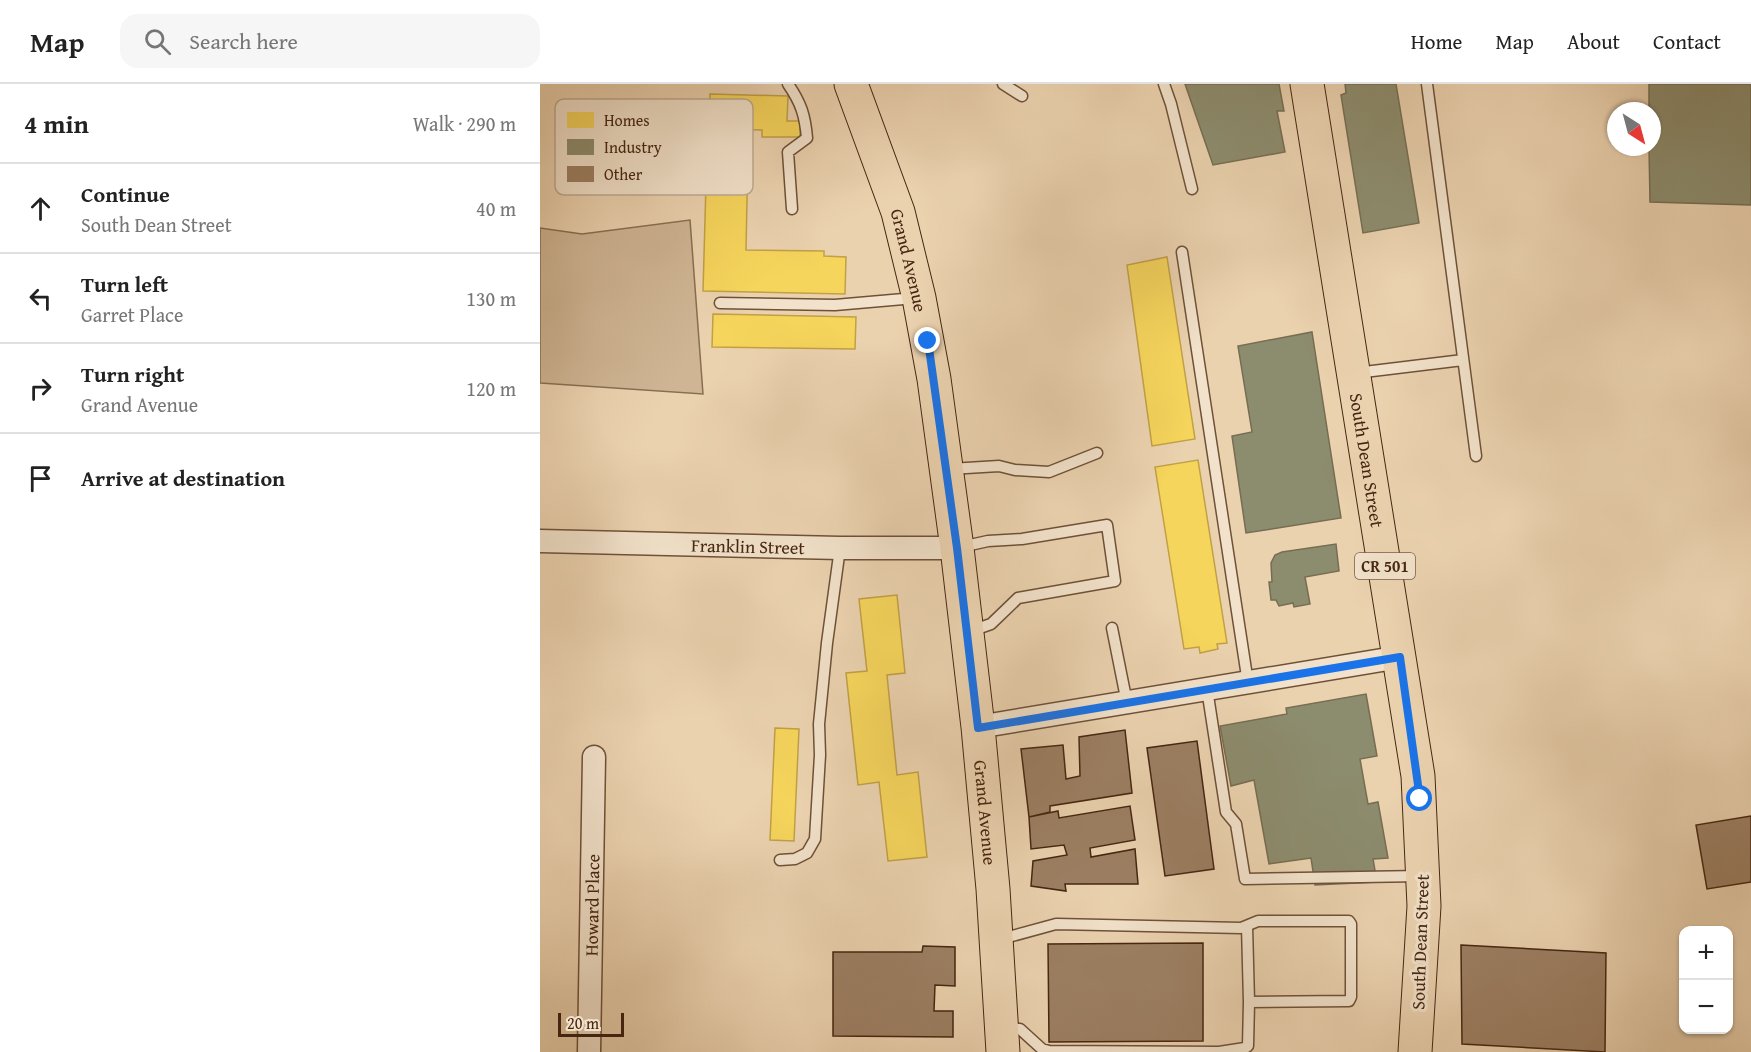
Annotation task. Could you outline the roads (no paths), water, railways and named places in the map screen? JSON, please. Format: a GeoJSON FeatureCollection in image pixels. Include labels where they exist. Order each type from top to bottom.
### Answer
{"type":"FeatureCollection","features":[{"type":"Feature","properties":{"kind":"main road","name":"Grand Avenue"},"geometry":{"type":"LineString","coordinates":[[851,84],[898,212],[919,298],[934,379],[978,728],[989,836],[1002,1040]]}},
{"type":"Feature","properties":{"kind":"main road","name":"South Dean Street"},"geometry":{"type":"LineString","coordinates":[[1307,84],[1418,776],[1423,876],[1423,935],[1415,1052]]}},
{"type":"Feature","properties":{"kind":"street","name":"Franklin Street"},"geometry":{"type":"LineString","coordinates":[[540,541],[840,548],[957,548]]}},
{"type":"Feature","properties":{"kind":"street"},"geometry":{"type":"LineString","coordinates":[[978,728],[1400,657]]}},
{"type":"Feature","properties":{"kind":"street","name":"Howard Place"},"geometry":{"type":"LineString","coordinates":[[589,1052],[594,757]]}},
{"type":"Feature","properties":{"kind":"lane"},"geometry":{"type":"LineString","coordinates":[[788,84],[797,96],[805,116],[807,138],[788,152],[792,209]]}},
{"type":"Feature","properties":{"kind":"lane"},"geometry":{"type":"LineString","coordinates":[[1003,84],[1022,96]]}},
{"type":"Feature","properties":{"kind":"lane"},"geometry":{"type":"LineString","coordinates":[[1164,84],[1192,189]]}},
{"type":"Feature","properties":{"kind":"lane"},"geometry":{"type":"LineString","coordinates":[[1427,84],[1476,456]]}},
{"type":"Feature","properties":{"kind":"lane"},"geometry":{"type":"LineString","coordinates":[[1182,252],[1248,683]]}},
{"type":"Feature","properties":{"kind":"lane"},"geometry":{"type":"LineString","coordinates":[[720,303],[835,304],[919,298]]}},
{"type":"Feature","properties":{"kind":"lane"},"geometry":{"type":"LineString","coordinates":[[1353,374],[1463,360]]}},
{"type":"Feature","properties":{"kind":"lane"},"geometry":{"type":"LineString","coordinates":[[947,470],[999,466],[1015,470],[1048,472],[1097,453]]}},
{"type":"Feature","properties":{"kind":"lane"},"geometry":{"type":"LineString","coordinates":[[957,548],[988,541],[1022,539],[1107,525],[1115,581],[1018,598],[991,624],[967,632]]}},
{"type":"Feature","properties":{"kind":"lane"},"geometry":{"type":"LineString","coordinates":[[780,860],[795,859],[807,853],[815,839],[820,755],[819,724],[826,643],[840,548]]}},
{"type":"Feature","properties":{"kind":"lane"},"geometry":{"type":"LineString","coordinates":[[1112,628],[1127,703]]}},
{"type":"Feature","properties":{"kind":"lane"},"geometry":{"type":"LineString","coordinates":[[1208,690],[1226,812],[1236,824],[1245,879],[1423,876]]}},
{"type":"Feature","properties":{"kind":"lane"},"geometry":{"type":"LineString","coordinates":[[996,940],[1056,924],[1241,928],[1258,921],[1349,921],[1351,924],[1351,997],[1349,1001],[1249,1002]]}},
{"type":"Feature","properties":{"kind":"lane"},"geometry":{"type":"LineString","coordinates":[[1002,1040],[1020,1029],[1042,1049],[1049,1051],[1219,1052],[1245,1048],[1248,1046],[1249,1002],[1247,926]]}}]}
